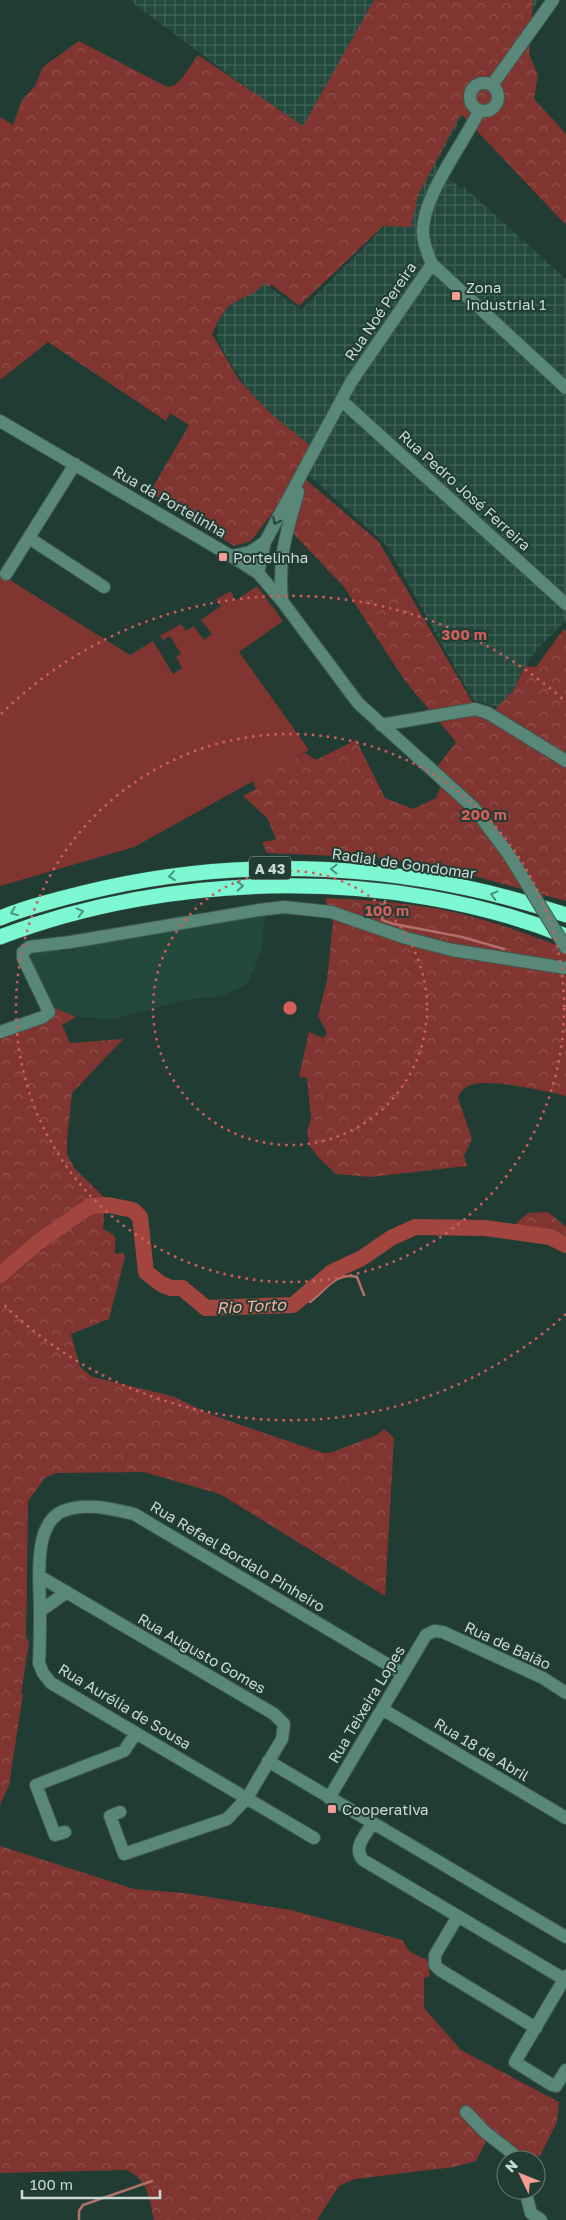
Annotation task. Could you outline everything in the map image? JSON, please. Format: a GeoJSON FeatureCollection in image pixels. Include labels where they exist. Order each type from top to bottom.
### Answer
{"type":"FeatureCollection","features":[{"type":"Feature","properties":{"kind":"highway","name":"Radial de Gondomar"},"geometry":{"type":"LineString","coordinates":[[0,918],[29,906],[134,880],[239,868],[345,869],[453,884],[566,915]]}},
{"type":"Feature","properties":{"kind":"highway","name":"A 43"},"geometry":{"type":"LineString","coordinates":[[0,937],[38,922],[139,898],[240,886],[347,888],[450,902],[534,923],[566,936]]}},
{"type":"Feature","properties":{"kind":"street"},"geometry":{"type":"LineString","coordinates":[[492,85],[552,0]]}},
{"type":"Feature","properties":{"kind":"street"},"geometry":{"type":"LineString","coordinates":[[483,82],[492,85],[499,97],[496,106],[488,111],[479,111],[471,104],[471,90],[483,82]]}},
{"type":"Feature","properties":{"kind":"street","name":"Rua Noé Pereira"},"geometry":{"type":"LineString","coordinates":[[258,573],[265,542],[342,401],[364,363],[432,264],[423,234],[430,199],[479,111]]}},
{"type":"Feature","properties":{"kind":"street"},"geometry":{"type":"LineString","coordinates":[[432,264],[566,388]]}},
{"type":"Feature","properties":{"kind":"street","name":"Rua Pedro José Ferreira"},"geometry":{"type":"LineString","coordinates":[[342,401],[566,604]]}},
{"type":"Feature","properties":{"kind":"street","name":"Rua da Portelinha"},"geometry":{"type":"LineString","coordinates":[[0,420],[258,573],[282,601],[358,703],[474,808],[509,855],[566,948]]}},
{"type":"Feature","properties":{"kind":"street"},"geometry":{"type":"LineString","coordinates":[[6,574],[75,464]]}},
{"type":"Feature","properties":{"kind":"street","name":"Rua Noé Pereira"},"geometry":{"type":"LineString","coordinates":[[282,601],[281,552],[304,471]]}},
{"type":"Feature","properties":{"kind":"street"},"geometry":{"type":"LineString","coordinates":[[29,538],[104,587]]}},
{"type":"Feature","properties":{"kind":"street"},"geometry":{"type":"LineString","coordinates":[[231,556],[250,552],[265,542]]}},
{"type":"Feature","properties":{"kind":"street","name":"Rua Noé Pereira"},"geometry":{"type":"LineString","coordinates":[[258,573],[268,567],[281,552]]}},
{"type":"Feature","properties":{"kind":"street"},"geometry":{"type":"LineString","coordinates":[[381,725],[475,709],[488,712],[566,761]]}},
{"type":"Feature","properties":{"kind":"street"},"geometry":{"type":"LineString","coordinates":[[0,1032],[44,1017],[49,1012],[23,958],[23,952],[28,947],[70,942],[259,910],[284,908],[331,912],[406,938],[452,950],[566,968]]}},
{"type":"Feature","properties":{"kind":"street","name":"Rua Refael Bordalo Pinheiro"},"geometry":{"type":"LineString","coordinates":[[40,1610],[39,1558],[44,1532],[51,1521],[61,1512],[77,1507],[109,1508],[134,1514],[402,1673]]}},
{"type":"Feature","properties":{"kind":"street","name":"Rua Augusto Gomes"},"geometry":{"type":"LineString","coordinates":[[40,1576],[274,1714],[284,1724],[282,1739],[268,1761]]}},
{"type":"Feature","properties":{"kind":"street"},"geometry":{"type":"LineString","coordinates":[[40,1610],[67,1592]]}},
{"type":"Feature","properties":{"kind":"street","name":"Rua Aurélia de Sousa"},"geometry":{"type":"LineString","coordinates":[[40,1610],[39,1663],[43,1673],[51,1683],[314,1838]]}},
{"type":"Feature","properties":{"kind":"street","name":"Rua Teixeira Lopes"},"geometry":{"type":"LineString","coordinates":[[329,1798],[402,1673],[426,1635],[434,1631]]}},
{"type":"Feature","properties":{"kind":"street","name":"Rua de Baião"},"geometry":{"type":"LineString","coordinates":[[434,1631],[442,1632],[543,1678],[566,1693]]}},
{"type":"Feature","properties":{"kind":"street","name":"Rua 18 de Abril"},"geometry":{"type":"LineString","coordinates":[[382,1709],[566,1818]]}},
{"type":"Feature","properties":{"kind":"street"},"geometry":{"type":"LineString","coordinates":[[66,1832],[55,1835],[36,1784],[124,1751],[136,1733]]}},
{"type":"Feature","properties":{"kind":"street"},"geometry":{"type":"LineString","coordinates":[[120,1812],[110,1816],[124,1854],[227,1819],[247,1798],[268,1761],[566,1937]]}},
{"type":"Feature","properties":{"kind":"street"},"geometry":{"type":"LineString","coordinates":[[373,1823],[358,1847],[358,1855],[363,1860],[565,1978],[515,2062],[556,2086],[566,2070]]}},
{"type":"Feature","properties":{"kind":"street"},"geometry":{"type":"LineString","coordinates":[[458,1916],[436,1955],[435,1965],[440,1970],[536,2028]]}},
{"type":"Feature","properties":{"kind":"street"},"geometry":{"type":"LineString","coordinates":[[466,2112],[485,2132],[508,2150]]}},
{"type":"Feature","properties":{"kind":"street"},"geometry":{"type":"LineString","coordinates":[[528,2200],[531,2213],[541,2220]]}},
{"type":"Feature","properties":{"kind":"shaded area"},"geometry":{"type":"Polygon","coordinates":[[[129,0],[539,0],[464,113],[435,165],[461,189],[464,187],[566,279],[566,620],[537,649],[520,675],[505,711],[499,707],[473,700],[387,546],[310,476],[301,451],[253,398],[224,353],[217,336],[218,323],[225,311],[260,280],[301,310],[382,229],[303,130],[129,0]]]}},
{"type":"Feature","properties":{"kind":"shaded area"},"geometry":{"type":"Polygon","coordinates":[[[266,913],[261,951],[246,985],[221,996],[186,1000],[114,1019],[76,1017],[53,1007],[29,955],[29,952],[59,947],[62,952],[75,950],[79,946],[266,913]]]}},
{"type":"Feature","properties":{"kind":"green space"},"geometry":{"type":"Polygon","coordinates":[[[374,0],[533,0],[529,54],[538,75],[534,99],[566,134],[566,225],[461,114],[418,195],[411,227],[383,226],[299,306],[271,284],[269,287],[264,283],[255,292],[227,308],[212,334],[239,380],[269,412],[313,448],[298,473],[379,542],[474,705],[493,712],[513,691],[525,666],[536,667],[564,629],[566,631],[566,901],[463,873],[385,858],[267,853],[262,842],[276,840],[268,819],[243,796],[256,789],[252,779],[305,753],[316,760],[356,740],[385,798],[413,809],[436,798],[445,774],[437,767],[456,742],[405,681],[344,587],[273,512],[251,541],[234,546],[150,492],[189,425],[170,413],[166,421],[48,342],[0,380],[0,117],[13,125],[22,100],[35,86],[43,67],[79,41],[167,87],[174,86],[182,78],[198,55],[303,126],[374,0]]]}},
{"type":"Feature","properties":{"kind":"green space"},"geometry":{"type":"Polygon","coordinates":[[[0,574],[130,655],[153,641],[173,674],[182,668],[176,657],[181,654],[170,636],[163,640],[160,636],[181,624],[186,631],[194,626],[204,640],[212,634],[201,620],[221,606],[216,599],[231,591],[235,601],[257,586],[283,621],[239,652],[309,750],[134,847],[0,886],[0,574]]]}},
{"type":"Feature","properties":{"kind":"green space"},"geometry":{"type":"Polygon","coordinates":[[[325,898],[392,902],[441,910],[499,925],[566,949],[566,1096],[504,1084],[480,1083],[471,1085],[460,1093],[458,1098],[472,1139],[464,1156],[467,1166],[371,1177],[336,1174],[319,1158],[310,1146],[307,1132],[311,1119],[307,1078],[299,1077],[309,1032],[323,1038],[327,1033],[318,1016],[327,980],[333,922],[325,898]]]}},
{"type":"Feature","properties":{"kind":"green space"},"geometry":{"type":"Polygon","coordinates":[[[53,1007],[76,1017],[62,1025],[70,1043],[123,1039],[72,1093],[67,1154],[74,1168],[105,1198],[103,1229],[115,1237],[115,1254],[123,1253],[125,1257],[109,1319],[71,1334],[80,1367],[92,1377],[172,1396],[212,1415],[323,1453],[330,1453],[377,1435],[384,1429],[394,1438],[385,1596],[220,1494],[144,1472],[56,1473],[45,1478],[28,1501],[26,1637],[29,1642],[9,1785],[0,1805],[0,1036],[53,1007]]]}},
{"type":"Feature","properties":{"kind":"green space"},"geometry":{"type":"Polygon","coordinates":[[[548,1212],[566,1227],[566,1240],[512,1227],[528,1213],[548,1212]]]}},
{"type":"Feature","properties":{"kind":"green space"},"geometry":{"type":"Polygon","coordinates":[[[0,1846],[134,1889],[183,1893],[291,1910],[402,1940],[409,1951],[427,1959],[430,1976],[424,1978],[424,2008],[461,2050],[559,2102],[557,2122],[543,2150],[514,2150],[489,2135],[476,2161],[454,2167],[355,2179],[339,2186],[317,2220],[154,2220],[149,2197],[144,2185],[140,2179],[127,2170],[0,2173],[0,1846]]]}},
{"type":"Feature","properties":{"kind":"waterway"},"geometry":{"type":"LineString","coordinates":[[385,901],[382,920],[462,937],[504,949]]}},
{"type":"Feature","properties":{"kind":"waterway","name":"Rio Torto"},"geometry":{"type":"LineString","coordinates":[[0,1275],[37,1243],[90,1206],[108,1205],[133,1210],[140,1217],[146,1272],[161,1284],[171,1288],[182,1288],[206,1308],[293,1305],[332,1272],[362,1258],[391,1238],[415,1227],[485,1228],[550,1237],[566,1245]]}},
{"type":"Feature","properties":{"kind":"waterway"},"geometry":{"type":"LineString","coordinates":[[300,1297],[310,1302],[337,1279],[350,1276],[357,1277],[364,1295]]}},
{"type":"Feature","properties":{"kind":"waterway"},"geometry":{"type":"LineString","coordinates":[[79,2220],[79,2211],[83,2205],[152,2181]]}},
{"type":"Feature","properties":{"kind":"place","name":"Zona Industrial 1"},"geometry":{"type":"Point","coordinates":[456,296]}},
{"type":"Feature","properties":{"kind":"place","name":"Portelinha"},"geometry":{"type":"Point","coordinates":[223,557]}},
{"type":"Feature","properties":{"kind":"place","name":"Cooperativa"},"geometry":{"type":"Point","coordinates":[332,1809]}}]}
